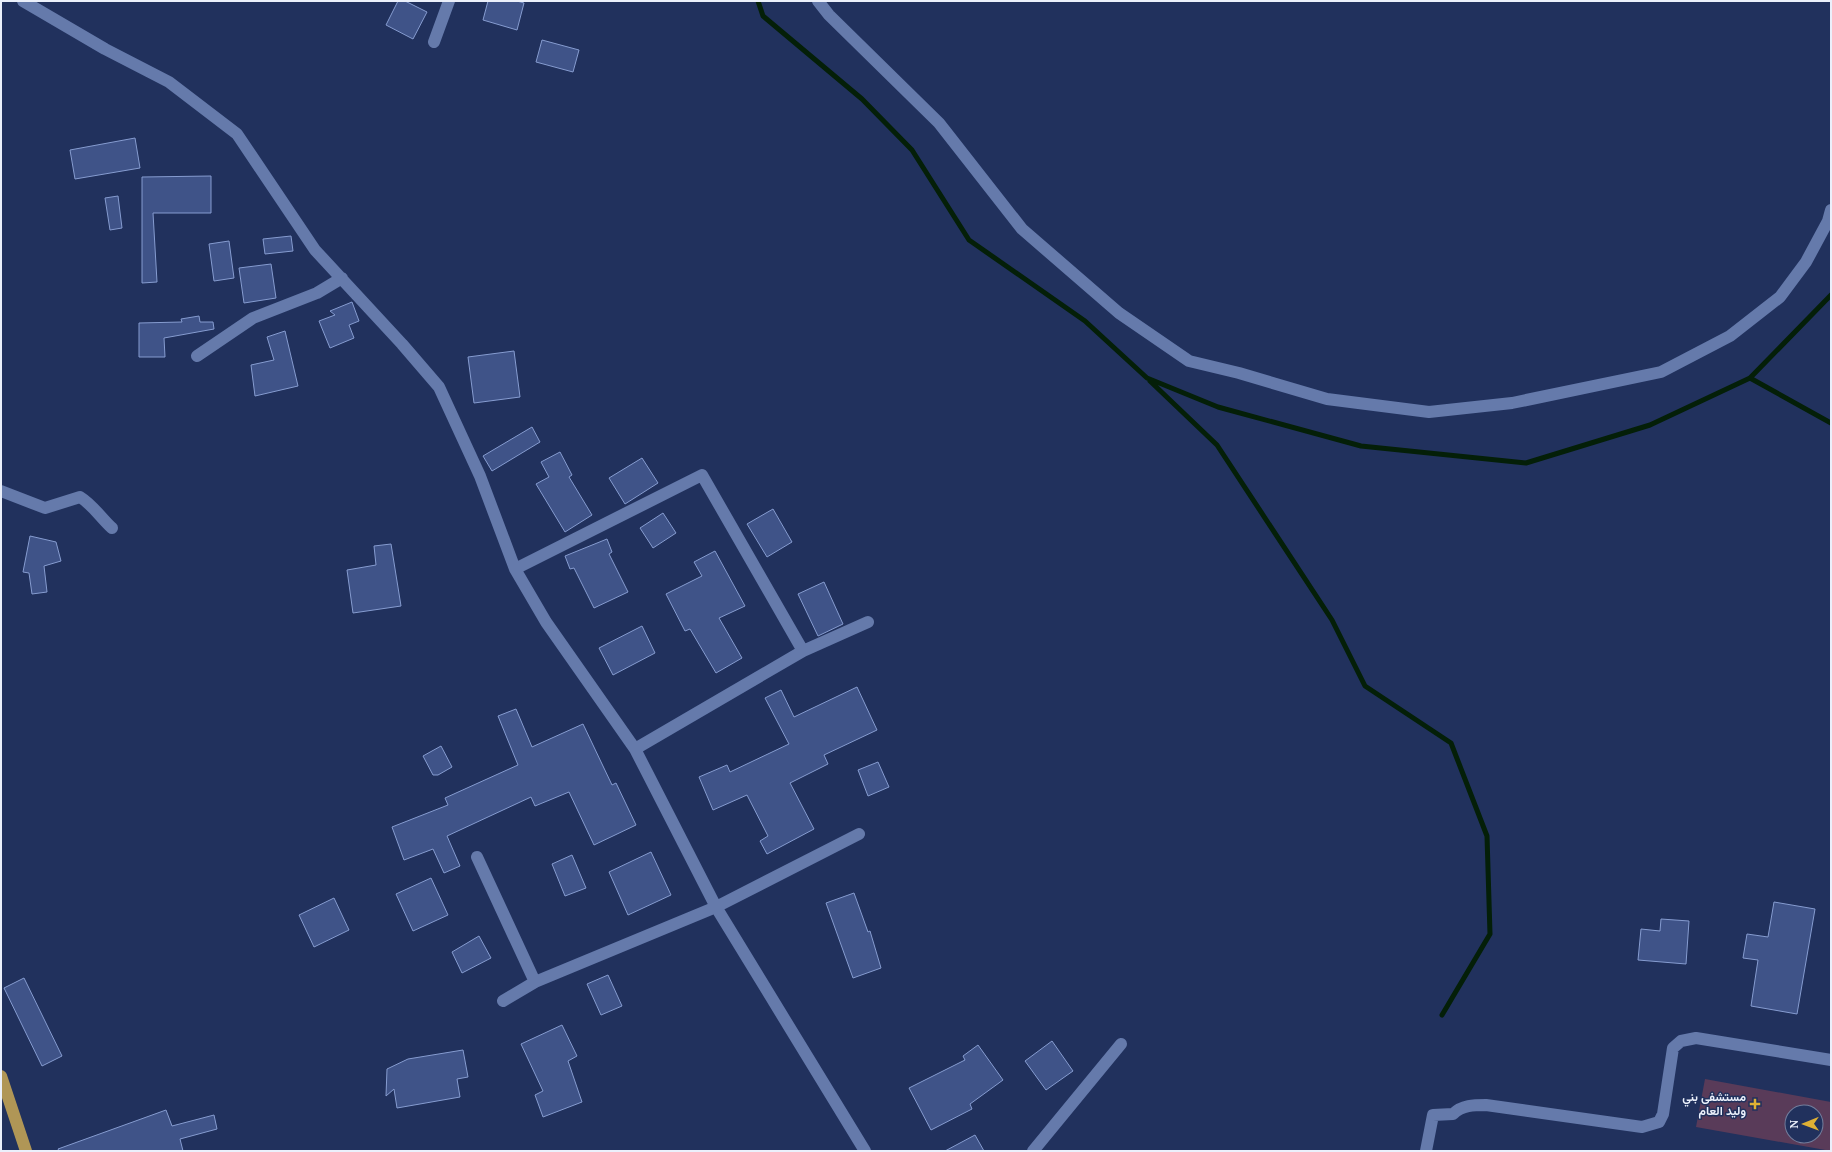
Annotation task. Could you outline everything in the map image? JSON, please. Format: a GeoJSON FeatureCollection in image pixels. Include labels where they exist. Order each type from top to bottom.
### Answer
{"type":"FeatureCollection","features":[{"type":"Feature","properties":{"kind":"highway"},"geometry":{"type":"LineString","coordinates":[[1,1076],[26,1151]]}},
{"type":"Feature","properties":{"kind":"street"},"geometry":{"type":"LineString","coordinates":[[23,1],[105,49],[168,82],[237,134],[315,250],[342,278],[439,387],[480,476],[515,569],[546,622],[635,749],[716,907],[865,1151]]}},
{"type":"Feature","properties":{"kind":"street"},"geometry":{"type":"LineString","coordinates":[[434,42],[450,1]]}},
{"type":"Feature","properties":{"kind":"street"},"geometry":{"type":"LineString","coordinates":[[818,1],[829,14],[939,123],[1022,229],[1119,313],[1189,361],[1239,373],[1327,399],[1429,412],[1512,402],[1661,372],[1730,336],[1780,297],[1806,262],[1828,221],[1831,210]]}},
{"type":"Feature","properties":{"kind":"street"},"geometry":{"type":"LineString","coordinates":[[196,356],[253,318],[316,293],[342,278]]}},
{"type":"Feature","properties":{"kind":"street"},"geometry":{"type":"LineString","coordinates":[[515,569],[702,475],[803,652]]}},
{"type":"Feature","properties":{"kind":"street"},"geometry":{"type":"LineString","coordinates":[[1,490],[45,508],[80,497],[90,504],[101,518],[112,528]]}},
{"type":"Feature","properties":{"kind":"street"},"geometry":{"type":"LineString","coordinates":[[635,749],[803,652],[868,622]]}},
{"type":"Feature","properties":{"kind":"street"},"geometry":{"type":"LineString","coordinates":[[503,1001],[535,982],[716,907],[860,834]]}},
{"type":"Feature","properties":{"kind":"street"},"geometry":{"type":"LineString","coordinates":[[478,857],[535,982]]}},
{"type":"Feature","properties":{"kind":"street"},"geometry":{"type":"LineString","coordinates":[[1426,1151],[1433,1115],[1453,1114],[1460,1108],[1474,1105],[1486,1105],[1642,1127],[1659,1122],[1663,1114],[1673,1048],[1681,1041],[1696,1038],[1722,1041],[1831,1060]]}},
{"type":"Feature","properties":{"kind":"street"},"geometry":{"type":"LineString","coordinates":[[1033,1151],[1121,1044]]}},
{"type":"Feature","properties":{"kind":"shaded area"},"geometry":{"type":"Polygon","coordinates":[[[1705,1079],[1831,1102],[1831,1151],[1792,1144],[1824,1144],[1824,1104],[1784,1104],[1784,1143],[1696,1127],[1705,1079]]]}},
{"type":"Feature","properties":{"kind":"building"},"geometry":{"type":"Polygon","coordinates":[[[398,1],[405,1],[427,12],[413,39],[386,25],[398,1]]]}},
{"type":"Feature","properties":{"kind":"building"},"geometry":{"type":"Polygon","coordinates":[[[488,1],[517,1],[524,3],[517,30],[483,20],[488,1]]]}},
{"type":"Feature","properties":{"kind":"building"},"geometry":{"type":"Polygon","coordinates":[[[542,40],[579,50],[573,72],[536,62],[542,40]]]}},
{"type":"Feature","properties":{"kind":"building"},"geometry":{"type":"Polygon","coordinates":[[[135,138],[140,168],[75,179],[70,150],[135,138]]]}},
{"type":"Feature","properties":{"kind":"building"},"geometry":{"type":"Polygon","coordinates":[[[211,176],[211,213],[153,213],[157,282],[142,283],[142,177],[211,176]]]}},
{"type":"Feature","properties":{"kind":"building"},"geometry":{"type":"Polygon","coordinates":[[[118,196],[122,228],[110,230],[105,198],[118,196]]]}},
{"type":"Feature","properties":{"kind":"building"},"geometry":{"type":"Polygon","coordinates":[[[291,236],[293,251],[265,254],[263,239],[291,236]]]}},
{"type":"Feature","properties":{"kind":"building"},"geometry":{"type":"Polygon","coordinates":[[[229,241],[234,278],[214,281],[209,244],[229,241]]]}},
{"type":"Feature","properties":{"kind":"building"},"geometry":{"type":"Polygon","coordinates":[[[271,264],[276,298],[244,303],[239,268],[271,264]]]}},
{"type":"Feature","properties":{"kind":"building"},"geometry":{"type":"Polygon","coordinates":[[[352,302],[359,321],[349,325],[354,338],[330,348],[319,321],[335,315],[330,311],[352,302]]]}},
{"type":"Feature","properties":{"kind":"building"},"geometry":{"type":"Polygon","coordinates":[[[199,316],[200,322],[213,322],[214,329],[164,338],[165,357],[139,357],[139,323],[182,322],[181,319],[199,316]]]}},
{"type":"Feature","properties":{"kind":"building"},"geometry":{"type":"Polygon","coordinates":[[[285,331],[298,386],[255,396],[251,365],[274,360],[267,337],[285,331]]]}},
{"type":"Feature","properties":{"kind":"building"},"geometry":{"type":"Polygon","coordinates":[[[514,351],[520,397],[474,403],[468,357],[514,351]]]}},
{"type":"Feature","properties":{"kind":"building"},"geometry":{"type":"Polygon","coordinates":[[[532,427],[540,442],[492,471],[483,456],[532,427]]]}},
{"type":"Feature","properties":{"kind":"building"},"geometry":{"type":"Polygon","coordinates":[[[560,452],[572,475],[569,477],[592,515],[565,532],[536,484],[549,477],[541,462],[560,452]]]}},
{"type":"Feature","properties":{"kind":"building"},"geometry":{"type":"Polygon","coordinates":[[[642,458],[658,483],[625,504],[609,478],[642,458]]]}},
{"type":"Feature","properties":{"kind":"building"},"geometry":{"type":"Polygon","coordinates":[[[773,509],[792,542],[767,557],[747,524],[773,509]]]}},
{"type":"Feature","properties":{"kind":"building"},"geometry":{"type":"Polygon","coordinates":[[[663,513],[676,533],[653,548],[640,528],[663,513]]]}},
{"type":"Feature","properties":{"kind":"building"},"geometry":{"type":"Polygon","coordinates":[[[30,536],[56,542],[61,561],[44,566],[47,592],[32,594],[29,573],[23,572],[30,536]]]}},
{"type":"Feature","properties":{"kind":"building"},"geometry":{"type":"Polygon","coordinates":[[[607,539],[612,552],[609,554],[628,592],[594,608],[574,568],[570,569],[565,556],[607,539]]]}},
{"type":"Feature","properties":{"kind":"building"},"geometry":{"type":"Polygon","coordinates":[[[391,544],[401,606],[353,613],[347,570],[376,565],[374,546],[391,544]]]}},
{"type":"Feature","properties":{"kind":"building"},"geometry":{"type":"Polygon","coordinates":[[[715,551],[745,606],[719,618],[742,658],[716,673],[690,629],[685,631],[666,594],[702,576],[694,562],[715,551]]]}},
{"type":"Feature","properties":{"kind":"building"},"geometry":{"type":"Polygon","coordinates":[[[824,582],[843,624],[818,636],[798,594],[824,582]]]}},
{"type":"Feature","properties":{"kind":"building"},"geometry":{"type":"Polygon","coordinates":[[[642,626],[655,653],[613,675],[599,648],[642,626]]]}},
{"type":"Feature","properties":{"kind":"building"},"geometry":{"type":"Polygon","coordinates":[[[857,687],[877,730],[824,755],[828,764],[790,783],[814,829],[767,854],[760,841],[768,836],[747,795],[713,810],[699,777],[727,765],[730,772],[789,744],[765,698],[781,690],[794,717],[857,687]]]}},
{"type":"Feature","properties":{"kind":"building"},"geometry":{"type":"Polygon","coordinates":[[[516,709],[532,747],[583,724],[612,785],[616,783],[636,825],[594,845],[569,792],[535,806],[531,797],[447,836],[460,866],[444,873],[433,849],[404,860],[392,827],[448,805],[445,798],[518,765],[498,716],[516,709]]]}},
{"type":"Feature","properties":{"kind":"building"},"geometry":{"type":"Polygon","coordinates":[[[441,746],[452,767],[438,775],[433,775],[423,756],[441,746]]]}},
{"type":"Feature","properties":{"kind":"building"},"geometry":{"type":"Polygon","coordinates":[[[878,762],[889,787],[868,796],[858,770],[878,762]]]}},
{"type":"Feature","properties":{"kind":"building"},"geometry":{"type":"Polygon","coordinates":[[[651,852],[671,895],[628,915],[609,872],[651,852]]]}},
{"type":"Feature","properties":{"kind":"building"},"geometry":{"type":"Polygon","coordinates":[[[572,855],[586,888],[565,896],[552,864],[572,855]]]}},
{"type":"Feature","properties":{"kind":"building"},"geometry":{"type":"Polygon","coordinates":[[[431,878],[448,915],[413,931],[396,894],[431,878]]]}},
{"type":"Feature","properties":{"kind":"building"},"geometry":{"type":"Polygon","coordinates":[[[854,893],[868,932],[870,931],[881,968],[853,978],[826,903],[854,893]]]}},
{"type":"Feature","properties":{"kind":"building"},"geometry":{"type":"Polygon","coordinates":[[[334,898],[349,930],[314,947],[299,915],[334,898]]]}},
{"type":"Feature","properties":{"kind":"building"},"geometry":{"type":"Polygon","coordinates":[[[1774,902],[1815,909],[1797,1014],[1751,1006],[1758,960],[1743,958],[1747,934],[1768,937],[1774,902]]]}},
{"type":"Feature","properties":{"kind":"building"},"geometry":{"type":"Polygon","coordinates":[[[1661,919],[1689,921],[1686,964],[1638,960],[1641,929],[1660,931],[1661,919]]]}},
{"type":"Feature","properties":{"kind":"building"},"geometry":{"type":"Polygon","coordinates":[[[479,936],[491,958],[462,973],[452,952],[479,936]]]}},
{"type":"Feature","properties":{"kind":"building"},"geometry":{"type":"Polygon","coordinates":[[[608,975],[622,1006],[601,1015],[587,984],[608,975]]]}},
{"type":"Feature","properties":{"kind":"building"},"geometry":{"type":"Polygon","coordinates":[[[24,978],[62,1056],[42,1066],[4,988],[24,978]]]}},
{"type":"Feature","properties":{"kind":"building"},"geometry":{"type":"Polygon","coordinates":[[[562,1025],[577,1056],[568,1061],[582,1102],[543,1117],[535,1095],[543,1091],[521,1044],[562,1025]]]}},
{"type":"Feature","properties":{"kind":"building"},"geometry":{"type":"Polygon","coordinates":[[[1052,1041],[1073,1071],[1046,1090],[1025,1061],[1052,1041]]]}},
{"type":"Feature","properties":{"kind":"building"},"geometry":{"type":"Polygon","coordinates":[[[978,1045],[1003,1080],[970,1104],[972,1109],[931,1130],[909,1088],[965,1060],[963,1056],[978,1045]]]}},
{"type":"Feature","properties":{"kind":"building"},"geometry":{"type":"Polygon","coordinates":[[[463,1050],[468,1077],[457,1079],[460,1097],[397,1108],[394,1089],[386,1096],[387,1069],[408,1059],[463,1050]]]}},
{"type":"Feature","properties":{"kind":"building"},"geometry":{"type":"Polygon","coordinates":[[[166,1110],[172,1126],[214,1115],[217,1129],[180,1139],[183,1151],[59,1151],[58,1149],[166,1110]]]}},
{"type":"Feature","properties":{"kind":"building"},"geometry":{"type":"Polygon","coordinates":[[[975,1135],[984,1151],[945,1151],[975,1135]]]}},
{"type":"Feature","properties":{"kind":"waterway"},"geometry":{"type":"LineString","coordinates":[[758,1],[763,16],[862,99],[912,150],[969,240],[1085,321],[1147,378],[1218,407],[1361,446],[1526,463],[1650,425],[1750,378],[1831,295]]}},
{"type":"Feature","properties":{"kind":"waterway"},"geometry":{"type":"LineString","coordinates":[[1750,378],[1831,423]]}},
{"type":"Feature","properties":{"kind":"waterway"},"geometry":{"type":"LineString","coordinates":[[1150,381],[1217,445],[1332,620],[1365,686],[1451,743],[1487,836],[1490,934],[1442,1015]]}},
{"type":"Feature","properties":{"kind":"place","name":"مستشفى بني وليد العام"},"geometry":{"type":"Point","coordinates":[1755,1104]}}]}
